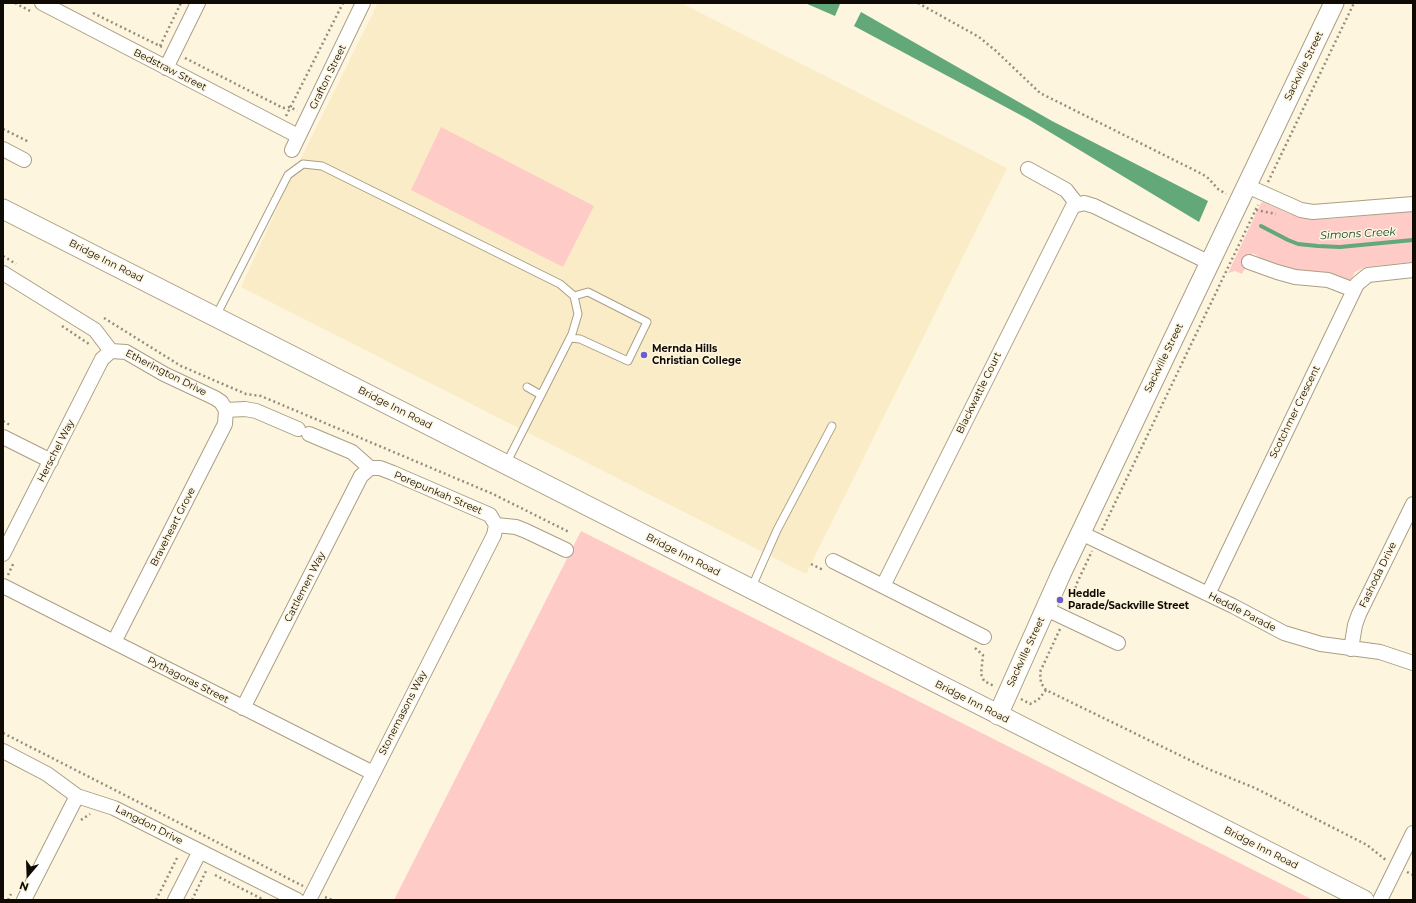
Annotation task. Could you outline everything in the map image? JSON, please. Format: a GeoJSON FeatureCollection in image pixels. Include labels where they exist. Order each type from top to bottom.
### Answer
{"type":"FeatureCollection","features":[{"type":"Feature","properties":{"kind":"main road","name":"Sackville Street"},"geometry":{"type":"LineString","coordinates":[[998,715],[1046,609],[1089,537],[1210,263],[1251,198],[1334,3]]}},
{"type":"Feature","properties":{"kind":"main road","name":"Bridge Inn Road"},"geometry":{"type":"LineString","coordinates":[[3,210],[216,316],[751,590],[1364,900]]}},
{"type":"Feature","properties":{"kind":"street","name":"Bedstraw Street"},"geometry":{"type":"LineString","coordinates":[[42,3],[298,136]]}},
{"type":"Feature","properties":{"kind":"street"},"geometry":{"type":"LineString","coordinates":[[166,68],[198,3]]}},
{"type":"Feature","properties":{"kind":"street","name":"Grafton Street"},"geometry":{"type":"LineString","coordinates":[[292,150],[363,3]]}},
{"type":"Feature","properties":{"kind":"street"},"geometry":{"type":"LineString","coordinates":[[4,152],[24,160]]}},
{"type":"Feature","properties":{"kind":"street"},"geometry":{"type":"LineString","coordinates":[[1028,169],[1066,190],[1077,204],[1094,206],[1210,263]]}},
{"type":"Feature","properties":{"kind":"street"},"geometry":{"type":"LineString","coordinates":[[1251,198],[1313,212],[1413,204]]}},
{"type":"Feature","properties":{"kind":"street","name":"Blackwattle Court"},"geometry":{"type":"LineString","coordinates":[[883,586],[1070,210],[1077,204]]}},
{"type":"Feature","properties":{"kind":"street"},"geometry":{"type":"LineString","coordinates":[[1249,262],[1295,277],[1328,280],[1354,290]]}},
{"type":"Feature","properties":{"kind":"street","name":"Scotchmer Crescent"},"geometry":{"type":"LineString","coordinates":[[1208,594],[1354,290],[1362,279],[1368,275],[1413,270]]}},
{"type":"Feature","properties":{"kind":"street","name":"Etherington Drive"},"geometry":{"type":"LineString","coordinates":[[3,273],[95,330],[111,351],[126,352],[164,374],[215,398],[221,402],[226,410]]}},
{"type":"Feature","properties":{"kind":"street","name":"Herschel Way"},"geometry":{"type":"LineString","coordinates":[[10,555],[50,461],[102,359],[111,351]]}},
{"type":"Feature","properties":{"kind":"street"},"geometry":{"type":"LineString","coordinates":[[226,410],[245,409],[256,411],[352,452],[370,468]]}},
{"type":"Feature","properties":{"kind":"street","name":"Braveheart Grove"},"geometry":{"type":"LineString","coordinates":[[114,642],[225,424],[226,410]]}},
{"type":"Feature","properties":{"kind":"street"},"geometry":{"type":"LineString","coordinates":[[3,437],[50,461]]}},
{"type":"Feature","properties":{"kind":"street","name":"Porepunkah Street"},"geometry":{"type":"LineString","coordinates":[[370,468],[380,468],[393,473],[486,513],[493,518],[496,525]]}},
{"type":"Feature","properties":{"kind":"street","name":"Cattlemen Way"},"geometry":{"type":"LineString","coordinates":[[243,708],[361,476],[370,468]]}},
{"type":"Feature","properties":{"kind":"street","name":"Fashoda Drive"},"geometry":{"type":"LineString","coordinates":[[1351,649],[1358,614],[1413,504]]}},
{"type":"Feature","properties":{"kind":"street"},"geometry":{"type":"LineString","coordinates":[[496,525],[526,530],[566,550]]}},
{"type":"Feature","properties":{"kind":"street","name":"Stonemasons Way"},"geometry":{"type":"LineString","coordinates":[[311,895],[494,535],[496,525]]}},
{"type":"Feature","properties":{"kind":"street","name":"Heddle Parade"},"geometry":{"type":"LineString","coordinates":[[1089,537],[1208,594],[1284,633],[1320,644],[1380,652],[1413,663]]}},
{"type":"Feature","properties":{"kind":"street"},"geometry":{"type":"LineString","coordinates":[[829,566],[883,586],[984,637]]}},
{"type":"Feature","properties":{"kind":"street","name":"Pythagoras Street"},"geometry":{"type":"LineString","coordinates":[[3,586],[373,773]]}},
{"type":"Feature","properties":{"kind":"street"},"geometry":{"type":"LineString","coordinates":[[1046,609],[1118,643]]}},
{"type":"Feature","properties":{"kind":"street","name":"Langdon Drive"},"geometry":{"type":"LineString","coordinates":[[3,751],[53,778],[77,796],[114,808],[296,900]]}},
{"type":"Feature","properties":{"kind":"street"},"geometry":{"type":"LineString","coordinates":[[24,900],[77,796]]}},
{"type":"Feature","properties":{"kind":"street"},"geometry":{"type":"LineString","coordinates":[[1380,900],[1413,833]]}},
{"type":"Feature","properties":{"kind":"street"},"geometry":{"type":"LineString","coordinates":[[175,900],[200,851]]}},
{"type":"Feature","properties":{"kind":"lane"},"geometry":{"type":"LineString","coordinates":[[216,316],[288,175],[303,164],[322,166],[560,284],[574,296],[578,314],[570,338],[506,465]]}},
{"type":"Feature","properties":{"kind":"lane"},"geometry":{"type":"LineString","coordinates":[[570,338],[580,339],[628,361],[647,322],[588,292],[574,296]]}},
{"type":"Feature","properties":{"kind":"lane"},"geometry":{"type":"LineString","coordinates":[[527,387],[542,394]]}},
{"type":"Feature","properties":{"kind":"lane"},"geometry":{"type":"LineString","coordinates":[[751,590],[777,530],[832,426]]}},
{"type":"Feature","properties":{"kind":"path"},"geometry":{"type":"LineString","coordinates":[[160,46],[181,3]]}},
{"type":"Feature","properties":{"kind":"path"},"geometry":{"type":"LineString","coordinates":[[280,127],[343,3]]}},
{"type":"Feature","properties":{"kind":"path"},"geometry":{"type":"LineString","coordinates":[[918,3],[979,37],[996,50],[1040,93],[1202,174],[1218,189],[1251,198],[1277,215]]}},
{"type":"Feature","properties":{"kind":"path"},"geometry":{"type":"LineString","coordinates":[[1354,3],[1251,198],[1089,537],[1077,583],[1065,617],[1040,672],[1041,683],[1046,690],[1208,768],[1256,788],[1367,845],[1383,859],[1397,865],[1413,875]]}},
{"type":"Feature","properties":{"kind":"path"},"geometry":{"type":"LineString","coordinates":[[86,10],[282,108],[290,108],[308,116]]}},
{"type":"Feature","properties":{"kind":"path"},"geometry":{"type":"LineString","coordinates":[[3,129],[29,142]]}},
{"type":"Feature","properties":{"kind":"path"},"geometry":{"type":"LineString","coordinates":[[3,256],[18,265]]}},
{"type":"Feature","properties":{"kind":"path"},"geometry":{"type":"LineString","coordinates":[[103,318],[181,366],[246,394],[261,396],[493,494],[569,532]]}},
{"type":"Feature","properties":{"kind":"path"},"geometry":{"type":"LineString","coordinates":[[3,421],[17,428]]}},
{"type":"Feature","properties":{"kind":"path"},"geometry":{"type":"LineString","coordinates":[[10,555],[8,573],[16,577]]}},
{"type":"Feature","properties":{"kind":"path"},"geometry":{"type":"LineString","coordinates":[[811,564],[829,566]]}},
{"type":"Feature","properties":{"kind":"path"},"geometry":{"type":"LineString","coordinates":[[972,646],[983,654],[981,674],[984,681],[1030,704],[1038,700],[1046,690]]}},
{"type":"Feature","properties":{"kind":"path"},"geometry":{"type":"LineString","coordinates":[[3,733],[311,895],[332,900]]}},
{"type":"Feature","properties":{"kind":"path"},"geometry":{"type":"LineString","coordinates":[[156,900],[178,856]]}},
{"type":"Feature","properties":{"kind":"path"},"geometry":{"type":"LineString","coordinates":[[192,900],[206,871],[264,900]]}},
{"type":"Feature","properties":{"kind":"shaded area","name":"Mernda Hills Christian College"},"geometry":{"type":"Polygon","coordinates":[[[378,3],[681,3],[1007,168],[806,574],[241,287],[289,182],[378,3]]]}},
{"type":"Feature","properties":{"kind":"shaded area"},"geometry":{"type":"Polygon","coordinates":[[[805,3],[838,3],[840,4],[835,16],[805,3]]]}},
{"type":"Feature","properties":{"kind":"shaded area"},"geometry":{"type":"Polygon","coordinates":[[[861,12],[1052,121],[1208,201],[1199,222],[1028,119],[854,26],[861,12]]]}},
{"type":"Feature","properties":{"kind":"shaded area"},"geometry":{"type":"Polygon","coordinates":[[[441,127],[594,206],[563,267],[411,190],[441,127]]]}},
{"type":"Feature","properties":{"kind":"shaded area"},"geometry":{"type":"Polygon","coordinates":[[[1263,202],[1290,214],[1308,219],[1330,219],[1413,211],[1413,262],[1365,267],[1355,272],[1349,283],[1330,276],[1325,272],[1295,270],[1282,267],[1263,260],[1253,253],[1242,274],[1235,271],[1228,273],[1261,203],[1263,202]]]}},
{"type":"Feature","properties":{"kind":"shaded area"},"geometry":{"type":"Polygon","coordinates":[[[581,531],[1313,900],[394,900],[581,531]]]}},
{"type":"Feature","properties":{"kind":"waterway","name":"Simons Creek"},"geometry":{"type":"LineString","coordinates":[[1261,226],[1298,244],[1318,246],[1340,247],[1413,240]]}},
{"type":"Feature","properties":{"kind":"place","name":"Mernda Hills Christian College"},"geometry":{"type":"Point","coordinates":[644,355]}},
{"type":"Feature","properties":{"kind":"place","name":"Heddle Parade/Sackville Street"},"geometry":{"type":"Point","coordinates":[1060,600]}}]}
